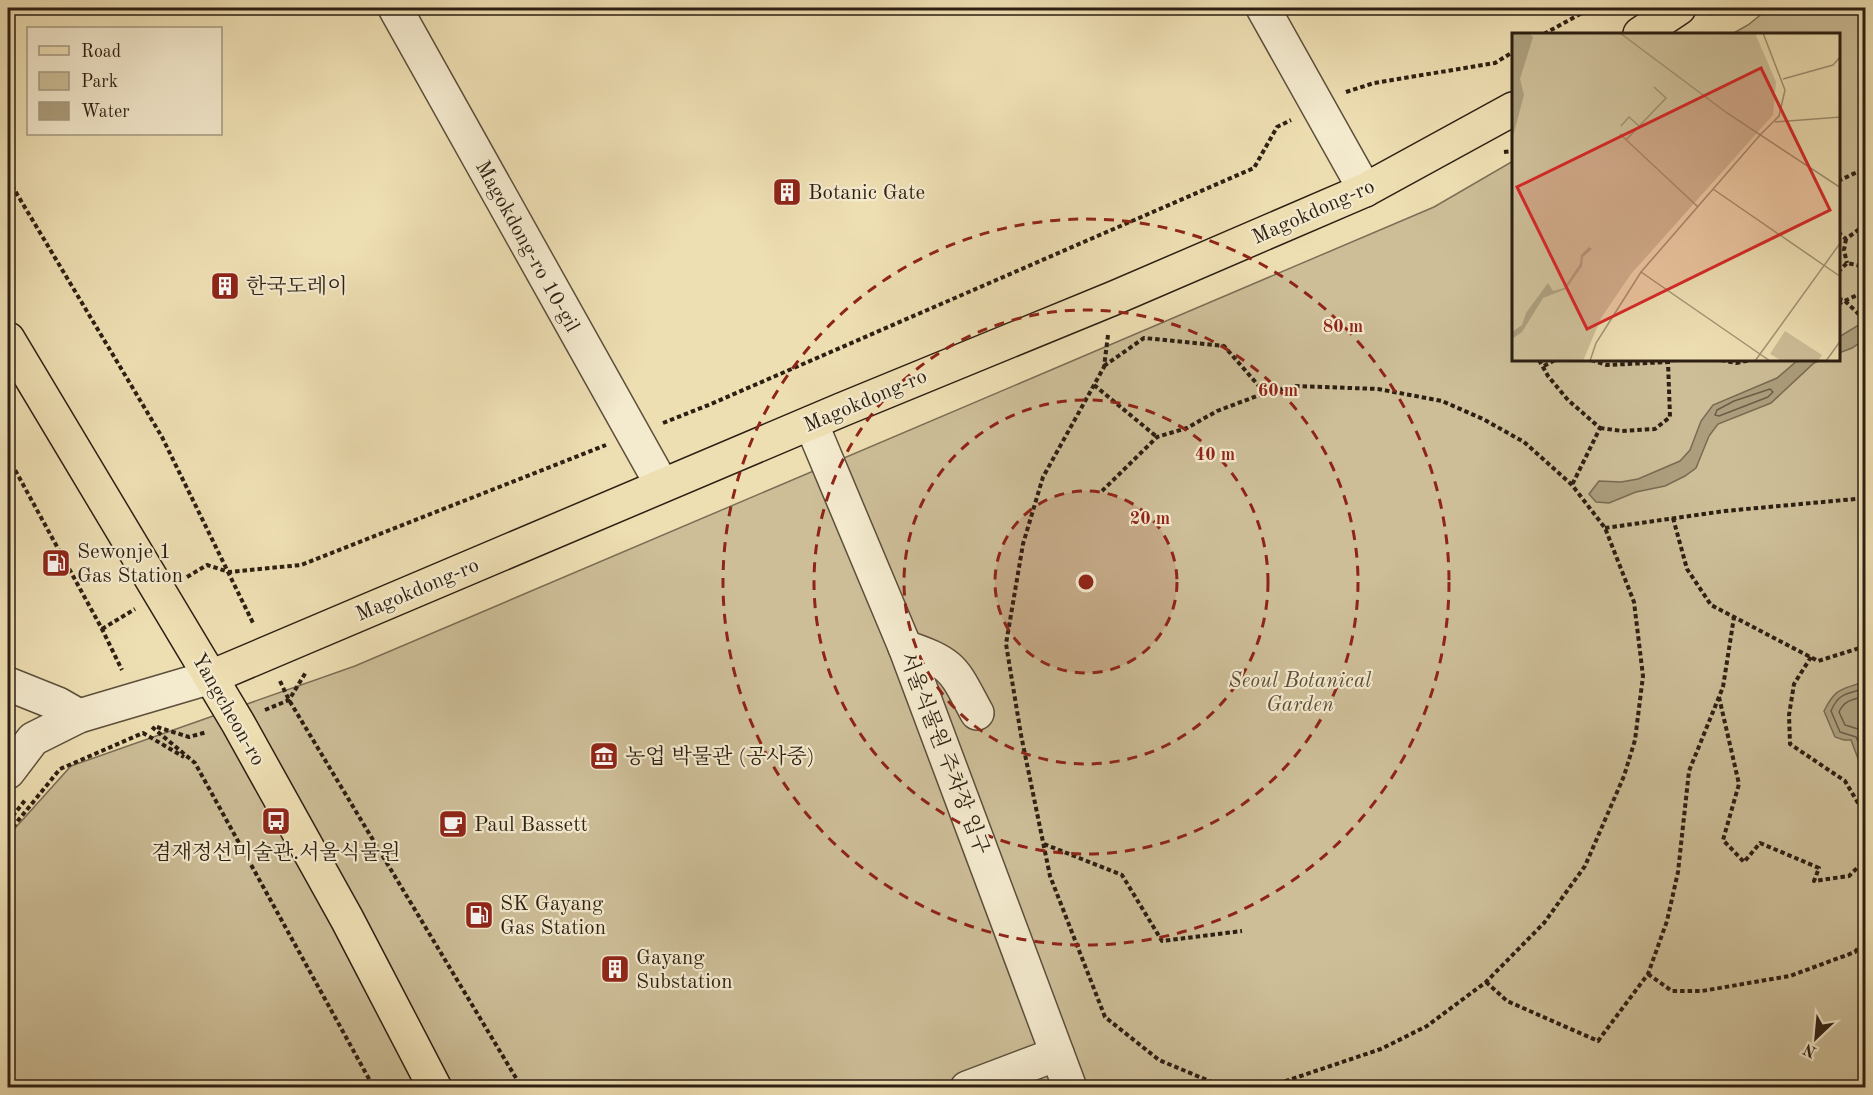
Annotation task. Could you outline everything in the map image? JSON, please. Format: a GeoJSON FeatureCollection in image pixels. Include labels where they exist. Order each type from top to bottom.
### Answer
{"type":"FeatureCollection","features":[{"type":"Feature","properties":{"kind":"main road"},"geometry":{"type":"LineString","coordinates":[[1642,33],[1680,8]]}},
{"type":"Feature","properties":{"kind":"main road","name":"Magokdong-ro"},"geometry":{"type":"LineString","coordinates":[[211,677],[662,485],[1114,298],[1365,189],[1512,110]]}},
{"type":"Feature","properties":{"kind":"main road","name":"Yangcheon-ro"},"geometry":{"type":"LineString","coordinates":[[8,339],[211,677],[347,919],[435,1088]]}},
{"type":"Feature","properties":{"kind":"street","name":"Magokdong-ro 10-gil"},"geometry":{"type":"LineString","coordinates":[[395,8],[662,485]]}},
{"type":"Feature","properties":{"kind":"street"},"geometry":{"type":"LineString","coordinates":[[1263,8],[1365,189]]}},
{"type":"Feature","properties":{"kind":"street","name":"서울식물원 주차장 입구"},"geometry":{"type":"LineString","coordinates":[[811,423],[905,647],[1070,1088]]}},
{"type":"Feature","properties":{"kind":"street"},"geometry":{"type":"LineString","coordinates":[[905,647],[944,662],[955,672],[977,713]]}},
{"type":"Feature","properties":{"kind":"street"},"geometry":{"type":"LineString","coordinates":[[8,772],[33,739],[79,716],[211,677]]}},
{"type":"Feature","properties":{"kind":"street"},"geometry":{"type":"LineString","coordinates":[[8,684],[58,704],[79,716]]}},
{"type":"Feature","properties":{"kind":"street"},"geometry":{"type":"LineString","coordinates":[[967,1088],[1057,1054]]}},
{"type":"Feature","properties":{"kind":"path"},"geometry":{"type":"LineString","coordinates":[[1546,33],[1591,8]]}},
{"type":"Feature","properties":{"kind":"path"},"geometry":{"type":"LineString","coordinates":[[102,629],[207,566],[229,572],[301,565],[722,399],[1254,168],[1277,127],[1319,108],[1352,89],[1495,63],[1512,53]]}},
{"type":"Feature","properties":{"kind":"path"},"geometry":{"type":"LineString","coordinates":[[1840,181],[1866,168]]}},
{"type":"Feature","properties":{"kind":"path"},"geometry":{"type":"LineString","coordinates":[[1847,263],[1844,250],[1846,239],[1866,224]]}},
{"type":"Feature","properties":{"kind":"path"},"geometry":{"type":"LineString","coordinates":[[1840,233],[1846,239]]}},
{"type":"Feature","properties":{"kind":"path"},"geometry":{"type":"LineString","coordinates":[[1847,263],[1861,266],[1866,264]]}},
{"type":"Feature","properties":{"kind":"path"},"geometry":{"type":"LineString","coordinates":[[1840,271],[1847,263]]}},
{"type":"Feature","properties":{"kind":"path"},"geometry":{"type":"LineString","coordinates":[[1841,299],[1866,291]]}},
{"type":"Feature","properties":{"kind":"path"},"geometry":{"type":"LineString","coordinates":[[1114,298],[1104,367],[1043,477],[1023,544],[1006,644],[1021,735],[1050,876],[1105,1017],[1159,1060],[1226,1088]]}},
{"type":"Feature","properties":{"kind":"path"},"geometry":{"type":"LineString","coordinates":[[1841,299],[1866,321]]}},
{"type":"Feature","properties":{"kind":"path"},"geometry":{"type":"LineString","coordinates":[[1104,367],[1144,338],[1224,346],[1265,393]]}},
{"type":"Feature","properties":{"kind":"path"},"geometry":{"type":"LineString","coordinates":[[1541,362],[1548,376],[1568,400],[1600,428],[1622,431],[1655,429],[1670,417],[1668,362],[1607,364],[1599,362]]}},
{"type":"Feature","properties":{"kind":"path"},"geometry":{"type":"LineString","coordinates":[[1544,366],[1551,362]]}},
{"type":"Feature","properties":{"kind":"path"},"geometry":{"type":"LineString","coordinates":[[1094,385],[1157,437]]}},
{"type":"Feature","properties":{"kind":"path"},"geometry":{"type":"LineString","coordinates":[[1102,491],[1157,437],[1188,428],[1216,411],[1265,393],[1296,386],[1378,389],[1442,401],[1484,419],[1524,442],[1572,485],[1605,528],[1634,602],[1643,676],[1635,741],[1624,776],[1585,866],[1544,923],[1486,982],[1427,1026],[1381,1049],[1265,1088]]}},
{"type":"Feature","properties":{"kind":"path"},"geometry":{"type":"LineString","coordinates":[[1572,485],[1600,428]]}},
{"type":"Feature","properties":{"kind":"path"},"geometry":{"type":"LineString","coordinates":[[8,457],[102,629],[136,699]]}},
{"type":"Feature","properties":{"kind":"path"},"geometry":{"type":"LineString","coordinates":[[1605,528],[1777,505],[1866,498]]}},
{"type":"Feature","properties":{"kind":"path"},"geometry":{"type":"LineString","coordinates":[[1672,518],[1687,569],[1711,605],[1818,661],[1866,646]]}},
{"type":"Feature","properties":{"kind":"path"},"geometry":{"type":"LineString","coordinates":[[1486,982],[1507,1001],[1598,1041],[1648,974],[1667,921],[1678,872],[1689,771],[1723,687],[1734,617]]}},
{"type":"Feature","properties":{"kind":"path"},"geometry":{"type":"LineString","coordinates":[[1811,657],[1794,684],[1789,714],[1790,744],[1845,781],[1861,808],[1866,825]]}},
{"type":"Feature","properties":{"kind":"path"},"geometry":{"type":"LineString","coordinates":[[1719,696],[1739,784],[1723,840],[1744,862],[1760,843],[1819,868],[1814,881],[1849,876],[1863,865]]}},
{"type":"Feature","properties":{"kind":"path"},"geometry":{"type":"LineString","coordinates":[[189,737],[148,724],[195,764],[374,1088]]}},
{"type":"Feature","properties":{"kind":"path"},"geometry":{"type":"LineString","coordinates":[[8,833],[60,769],[143,733],[195,764]]}},
{"type":"Feature","properties":{"kind":"path"},"geometry":{"type":"LineString","coordinates":[[8,822],[28,796]]}},
{"type":"Feature","properties":{"kind":"path"},"geometry":{"type":"LineString","coordinates":[[1043,844],[1122,875],[1162,941],[1242,931]]}},
{"type":"Feature","properties":{"kind":"path"},"geometry":{"type":"LineString","coordinates":[[1866,847],[1863,865],[1866,875]]}},
{"type":"Feature","properties":{"kind":"path"},"geometry":{"type":"LineString","coordinates":[[1648,974],[1672,991],[1702,991],[1790,976],[1855,952],[1866,938]]}},
{"type":"Feature","properties":{"kind":"path"},"geometry":{"type":"LineString","coordinates":[[1855,1088],[1866,1081]]}},
{"type":"Feature","properties":{"kind":"green space","name":"Seoul Botanical Garden"},"geometry":{"type":"Polygon","coordinates":[[[1769,8],[1865,8],[1865,1087],[8,1087],[8,836],[71,766],[355,666],[1434,207],[1512,162],[1512,362],[1840,362],[1840,33],[1734,33],[1769,8]]]}},
{"type":"Feature","properties":{"kind":"water"},"geometry":{"type":"Polygon","coordinates":[[[1865,321],[1865,339],[1840,353],[1840,336],[1865,321]]]}},
{"type":"Feature","properties":{"kind":"water"},"geometry":{"type":"Polygon","coordinates":[[[1796,362],[1816,362],[1771,403],[1718,424],[1709,436],[1696,468],[1685,476],[1665,486],[1636,492],[1609,503],[1596,502],[1589,494],[1599,481],[1621,482],[1638,479],[1680,461],[1690,450],[1701,421],[1713,405],[1777,378],[1796,362]]]}},
{"type":"Feature","properties":{"kind":"water"},"geometry":{"type":"Polygon","coordinates":[[[1865,681],[1865,777],[1851,740],[1835,737],[1824,711],[1837,693],[1865,681]]]}},
{"type":"Feature","properties":{"kind":"place","name":"Botanic Gate"},"geometry":{"type":"Point","coordinates":[787,192]}},
{"type":"Feature","properties":{"kind":"place","name":"한국도레이"},"geometry":{"type":"Point","coordinates":[225,286]}},
{"type":"Feature","properties":{"kind":"place","name":"Sewonje 1 Gas Station"},"geometry":{"type":"Point","coordinates":[56,563]}},
{"type":"Feature","properties":{"kind":"place","name":"농업 박물관 (공사중)"},"geometry":{"type":"Point","coordinates":[604,756]}},
{"type":"Feature","properties":{"kind":"place","name":"겸재정선미술관.서울식물원"},"geometry":{"type":"Point","coordinates":[276,821]}},
{"type":"Feature","properties":{"kind":"place","name":"Paul Bassett"},"geometry":{"type":"Point","coordinates":[453,824]}},
{"type":"Feature","properties":{"kind":"place","name":"SK Gayang Gas Station"},"geometry":{"type":"Point","coordinates":[479,915]}},
{"type":"Feature","properties":{"kind":"place","name":"Gayang Substation"},"geometry":{"type":"Point","coordinates":[615,969]}}]}
